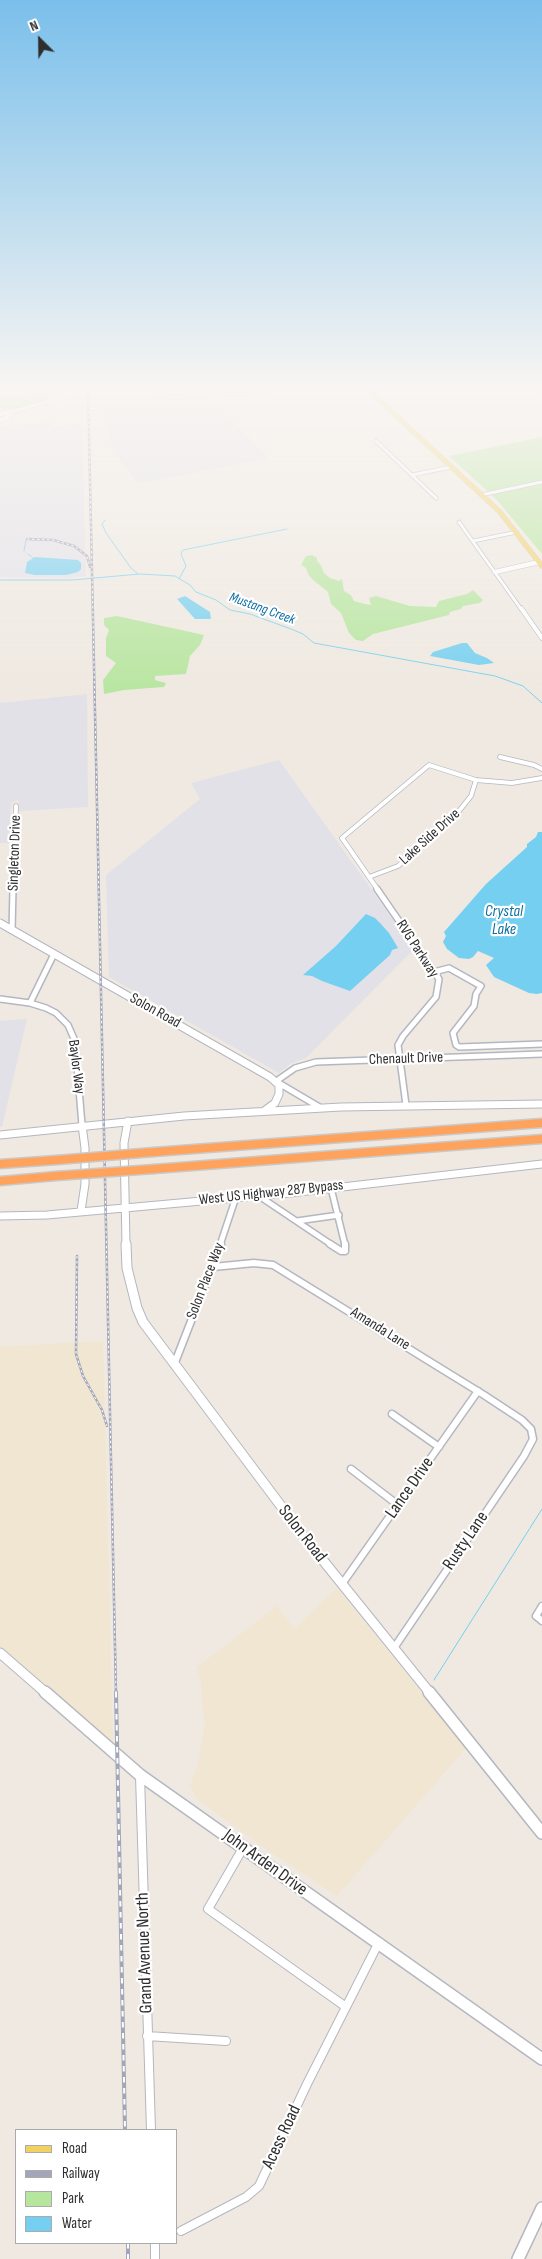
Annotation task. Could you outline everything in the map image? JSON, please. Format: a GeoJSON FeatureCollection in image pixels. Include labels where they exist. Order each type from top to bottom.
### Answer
{"type":"FeatureCollection","features":[{"type":"Feature","properties":{"kind":"highway"},"geometry":{"type":"LineString","coordinates":[[0,1164],[542,1123]]}},
{"type":"Feature","properties":{"kind":"highway"},"geometry":{"type":"LineString","coordinates":[[0,1181],[542,1139]]}},
{"type":"Feature","properties":{"kind":"main road"},"geometry":{"type":"LineString","coordinates":[[478,491],[517,532],[541,563],[495,572]]}},
{"type":"Feature","properties":{"kind":"main road","name":"Solon Road"},"geometry":{"type":"LineString","coordinates":[[0,923],[276,1082]]}},
{"type":"Feature","properties":{"kind":"main road"},"geometry":{"type":"LineString","coordinates":[[263,1112],[277,1099],[279,1087],[276,1082]]}},
{"type":"Feature","properties":{"kind":"main road"},"geometry":{"type":"LineString","coordinates":[[0,1135],[128,1121],[322,1108],[542,1104]]}},
{"type":"Feature","properties":{"kind":"main road","name":"Solon Road"},"geometry":{"type":"LineString","coordinates":[[128,1121],[124,1143],[127,1268],[137,1308],[143,1322],[342,1584],[542,1833]]}},
{"type":"Feature","properties":{"kind":"main road"},"geometry":{"type":"LineString","coordinates":[[81,1211],[84,1200],[85,1148],[82,1126]]}},
{"type":"Feature","properties":{"kind":"main road","name":"West US Highway 287 Bypass"},"geometry":{"type":"LineString","coordinates":[[0,1216],[47,1215],[259,1196],[542,1164]]}},
{"type":"Feature","properties":{"kind":"main road","name":"John Arden Drive"},"geometry":{"type":"LineString","coordinates":[[0,1653],[140,1775],[542,2059]]}},
{"type":"Feature","properties":{"kind":"main road"},"geometry":{"type":"LineString","coordinates":[[518,2259],[542,2208]]}},
{"type":"Feature","properties":{"kind":"street"},"geometry":{"type":"LineString","coordinates":[[429,491],[436,498]]}},
{"type":"Feature","properties":{"kind":"street"},"geometry":{"type":"LineString","coordinates":[[483,496],[504,491]]}},
{"type":"Feature","properties":{"kind":"street"},"geometry":{"type":"LineString","coordinates":[[459,522],[542,638]]}},
{"type":"Feature","properties":{"kind":"street"},"geometry":{"type":"LineString","coordinates":[[473,541],[517,532]]}},
{"type":"Feature","properties":{"kind":"street"},"geometry":{"type":"LineString","coordinates":[[500,757],[532,764],[542,769]]}},
{"type":"Feature","properties":{"kind":"street","name":"RVG Parkway"},"geometry":{"type":"LineString","coordinates":[[406,1105],[398,1045],[403,1036],[436,998],[439,979],[342,838],[428,765],[476,780]]}},
{"type":"Feature","properties":{"kind":"street"},"geometry":{"type":"LineString","coordinates":[[476,780],[512,783],[542,778]]}},
{"type":"Feature","properties":{"kind":"street","name":"Lake Side Drive"},"geometry":{"type":"LineString","coordinates":[[369,877],[398,866],[455,816],[471,796],[476,780]]}},
{"type":"Feature","properties":{"kind":"street","name":"Singleton Drive"},"geometry":{"type":"LineString","coordinates":[[12,930],[16,806]]}},
{"type":"Feature","properties":{"kind":"street"},"geometry":{"type":"LineString","coordinates":[[30,1003],[54,954]]}},
{"type":"Feature","properties":{"kind":"street"},"geometry":{"type":"LineString","coordinates":[[434,972],[449,968],[477,982],[480,986],[476,994],[474,1006],[453,1033],[456,1045],[459,1047],[542,1044]]}},
{"type":"Feature","properties":{"kind":"street","name":"Baylor Way"},"geometry":{"type":"LineString","coordinates":[[0,999],[30,1003],[56,1014],[65,1021],[75,1041],[82,1126]]}},
{"type":"Feature","properties":{"kind":"street","name":"Chenault Drive"},"geometry":{"type":"LineString","coordinates":[[276,1082],[303,1064],[542,1054]]}},
{"type":"Feature","properties":{"kind":"street"},"geometry":{"type":"LineString","coordinates":[[276,1082],[322,1108]]}},
{"type":"Feature","properties":{"kind":"street"},"geometry":{"type":"LineString","coordinates":[[259,1196],[341,1251],[345,1251],[332,1188]]}},
{"type":"Feature","properties":{"kind":"street","name":"Solon Place Way"},"geometry":{"type":"LineString","coordinates":[[174,1365],[213,1267],[236,1197]]}},
{"type":"Feature","properties":{"kind":"street"},"geometry":{"type":"LineString","coordinates":[[297,1221],[338,1215]]}},
{"type":"Feature","properties":{"kind":"street","name":"Amanda Lane"},"geometry":{"type":"LineString","coordinates":[[213,1267],[254,1263],[273,1265],[478,1391],[522,1420],[532,1432]]}},
{"type":"Feature","properties":{"kind":"street","name":"Lance Drive"},"geometry":{"type":"LineString","coordinates":[[342,1584],[478,1391]]}},
{"type":"Feature","properties":{"kind":"street"},"geometry":{"type":"LineString","coordinates":[[392,1414],[439,1447]]}},
{"type":"Feature","properties":{"kind":"street","name":"Rusty Lane"},"geometry":{"type":"LineString","coordinates":[[394,1648],[524,1456],[533,1439],[532,1432]]}},
{"type":"Feature","properties":{"kind":"street"},"geometry":{"type":"LineString","coordinates":[[351,1469],[398,1505]]}},
{"type":"Feature","properties":{"kind":"street"},"geometry":{"type":"LineString","coordinates":[[539,1619],[542,1606]]}},
{"type":"Feature","properties":{"kind":"street","name":"Grand Avenue North"},"geometry":{"type":"LineString","coordinates":[[140,1775],[151,2129]]}},
{"type":"Feature","properties":{"kind":"street"},"geometry":{"type":"LineString","coordinates":[[243,1847],[208,1909],[346,2007]]}},
{"type":"Feature","properties":{"kind":"street","name":"Acess Road"},"geometry":{"type":"LineString","coordinates":[[181,2231],[246,2197],[259,2186],[378,1942]]}},
{"type":"Feature","properties":{"kind":"street"},"geometry":{"type":"LineString","coordinates":[[147,2036],[226,2042]]}},
{"type":"Feature","properties":{"kind":"street"},"geometry":{"type":"LineString","coordinates":[[155,2244],[155,2259]]}},
{"type":"Feature","properties":{"kind":"shaded area"},"geometry":{"type":"Polygon","coordinates":[[[0,491],[84,491],[86,576],[70,578],[0,577],[0,491]]]}},
{"type":"Feature","properties":{"kind":"shaded area"},"geometry":{"type":"Polygon","coordinates":[[[87,694],[88,807],[19,811],[19,801],[17,800],[11,803],[9,843],[0,843],[0,703],[87,694]]]}},
{"type":"Feature","properties":{"kind":"shaded area"},"geometry":{"type":"Polygon","coordinates":[[[279,760],[414,949],[306,1058],[290,1064],[279,1073],[109,977],[106,875],[200,799],[191,783],[279,760]]]}},
{"type":"Feature","properties":{"kind":"shaded area"},"geometry":{"type":"Polygon","coordinates":[[[27,1019],[2,1127],[0,1127],[0,1021],[27,1019]]]}},
{"type":"Feature","properties":{"kind":"shaded area"},"geometry":{"type":"Polygon","coordinates":[[[103,1341],[113,1748],[0,1648],[0,1347],[103,1341]]]}},
{"type":"Feature","properties":{"kind":"shaded area"},"geometry":{"type":"Polygon","coordinates":[[[337,1588],[466,1748],[337,1896],[263,1847],[196,1798],[190,1786],[198,1764],[205,1725],[201,1683],[197,1667],[277,1606],[294,1629],[337,1588]]]}},
{"type":"Feature","properties":{"kind":"green space"},"geometry":{"type":"Polygon","coordinates":[[[488,491],[542,491],[542,554],[488,491]]]}},
{"type":"Feature","properties":{"kind":"green space"},"geometry":{"type":"Polygon","coordinates":[[[312,555],[317,558],[324,573],[330,578],[339,581],[342,579],[344,591],[351,595],[354,601],[365,604],[371,605],[369,598],[376,596],[410,606],[436,607],[439,601],[467,594],[473,590],[483,600],[480,603],[463,606],[461,609],[450,612],[449,615],[373,634],[363,641],[356,640],[349,633],[341,613],[331,604],[328,592],[313,580],[306,568],[301,565],[306,556],[312,555]]]}},
{"type":"Feature","properties":{"kind":"green space"},"geometry":{"type":"Polygon","coordinates":[[[117,616],[204,635],[200,645],[190,656],[186,674],[155,676],[155,680],[166,683],[164,687],[124,690],[104,694],[103,680],[116,663],[106,656],[106,638],[109,630],[104,625],[104,618],[117,616]]]}},
{"type":"Feature","properties":{"kind":"water"},"geometry":{"type":"Polygon","coordinates":[[[35,557],[78,560],[81,563],[81,569],[78,572],[66,575],[35,575],[25,573],[27,562],[35,557]]]}},
{"type":"Feature","properties":{"kind":"water"},"geometry":{"type":"Polygon","coordinates":[[[185,596],[210,612],[211,619],[195,619],[177,599],[185,596]]]}},
{"type":"Feature","properties":{"kind":"water"},"geometry":{"type":"Polygon","coordinates":[[[467,643],[475,653],[494,663],[479,665],[430,656],[433,652],[467,643]]]}},
{"type":"Feature","properties":{"kind":"water","name":"Crystal Lake"},"geometry":{"type":"Polygon","coordinates":[[[538,832],[542,832],[542,993],[537,994],[529,993],[494,977],[486,965],[494,958],[478,951],[469,959],[459,958],[447,949],[443,942],[446,936],[444,932],[486,884],[527,847],[527,844],[536,837],[538,832]]]}},
{"type":"Feature","properties":{"kind":"water"},"geometry":{"type":"Polygon","coordinates":[[[366,914],[375,918],[380,923],[398,948],[392,950],[390,955],[350,991],[312,976],[303,975],[336,946],[366,914]]]}},
{"type":"Feature","properties":{"kind":"waterway"},"geometry":{"type":"LineString","coordinates":[[105,520],[102,524],[106,533],[131,568],[138,574]]}},
{"type":"Feature","properties":{"kind":"waterway"},"geometry":{"type":"LineString","coordinates":[[179,579],[186,566],[181,554],[183,550],[287,529]]}},
{"type":"Feature","properties":{"kind":"waterway"},"geometry":{"type":"LineString","coordinates":[[24,551],[26,540]]}},
{"type":"Feature","properties":{"kind":"waterway"},"geometry":{"type":"LineString","coordinates":[[28,554],[33,558]]}},
{"type":"Feature","properties":{"kind":"waterway","name":"Mustang Creek"},"geometry":{"type":"LineString","coordinates":[[0,580],[72,580],[140,574],[175,576],[179,579]]}},
{"type":"Feature","properties":{"kind":"waterway","name":"Mustang Creek"},"geometry":{"type":"LineString","coordinates":[[179,579],[190,585],[196,592],[216,600],[230,610],[250,614],[291,629],[303,634],[314,643],[495,676],[523,686],[542,703]]}},
{"type":"Feature","properties":{"kind":"waterway"},"geometry":{"type":"LineString","coordinates":[[434,1680],[542,1509]]}},
{"type":"Feature","properties":{"kind":"railway"},"geometry":{"type":"LineString","coordinates":[[90,491],[116,1693]]}},
{"type":"Feature","properties":{"kind":"railway"},"geometry":{"type":"LineString","coordinates":[[27,539],[53,540],[74,546],[87,556],[90,567]]}},
{"type":"Feature","properties":{"kind":"railway"},"geometry":{"type":"LineString","coordinates":[[77,1256],[76,1354],[83,1376],[102,1410],[107,1426]]}},
{"type":"Feature","properties":{"kind":"railway"},"geometry":{"type":"LineString","coordinates":[[116,1692],[125,2129]]}},
{"type":"Feature","properties":{"kind":"railway"},"geometry":{"type":"LineString","coordinates":[[128,2244],[128,2259]]}}]}
